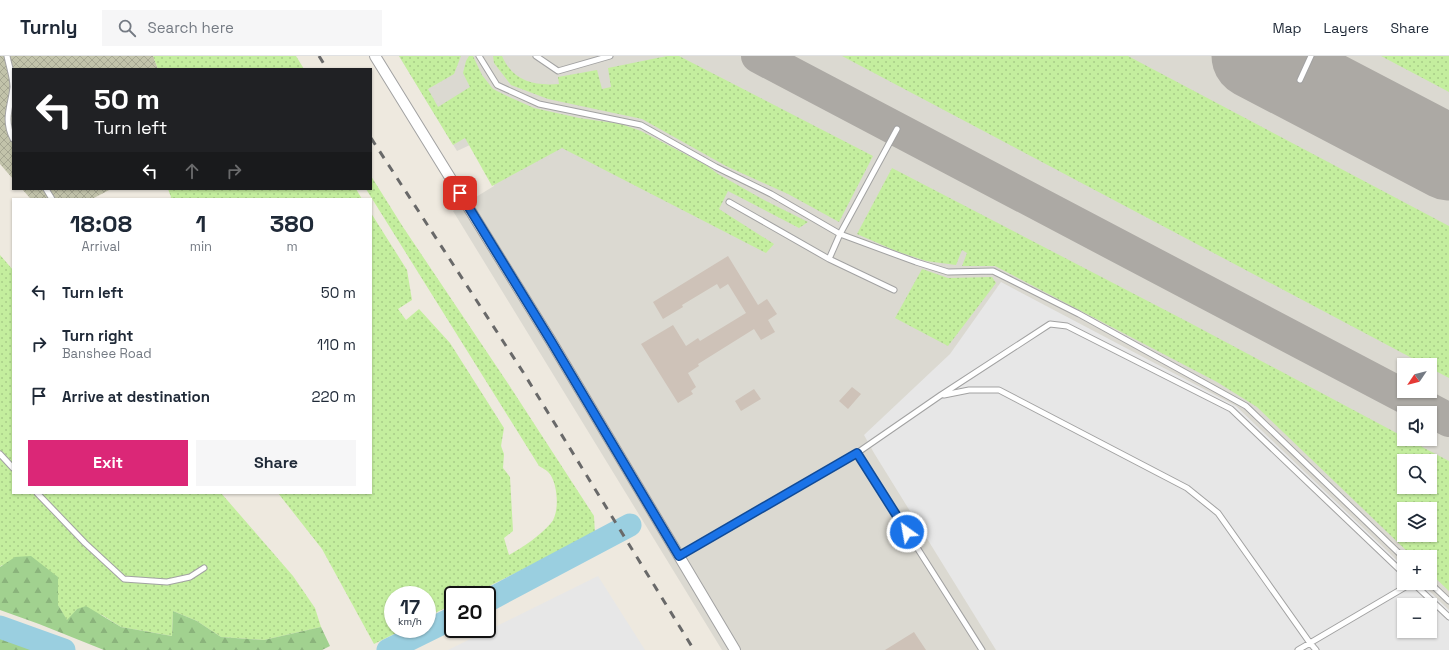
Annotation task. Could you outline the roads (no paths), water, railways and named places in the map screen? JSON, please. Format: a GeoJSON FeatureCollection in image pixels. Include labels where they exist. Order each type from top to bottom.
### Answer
{"type":"FeatureCollection","features":[{"type":"Feature","properties":{"kind":"street"},"geometry":{"type":"LineString","coordinates":[[376,56],[551,341],[735,650]]}},
{"type":"Feature","properties":{"kind":"lane"},"geometry":{"type":"LineString","coordinates":[[7,56],[12,81]]}},
{"type":"Feature","properties":{"kind":"lane"},"geometry":{"type":"LineString","coordinates":[[479,56],[497,85],[539,104],[641,125],[716,167],[771,194],[840,234],[948,272],[993,271],[1079,314],[1246,406],[1397,551]]}},
{"type":"Feature","properties":{"kind":"lane"},"geometry":{"type":"LineString","coordinates":[[536,56],[558,71],[610,56]]}},
{"type":"Feature","properties":{"kind":"lane"},"geometry":{"type":"LineString","coordinates":[[1300,80],[1311,56]]}},
{"type":"Feature","properties":{"kind":"lane"},"geometry":{"type":"LineString","coordinates":[[12,91],[8,112],[10,133],[12,137]]}},
{"type":"Feature","properties":{"kind":"lane"},"geometry":{"type":"LineString","coordinates":[[829,259],[840,234],[897,129]]}},
{"type":"Feature","properties":{"kind":"lane"},"geometry":{"type":"LineString","coordinates":[[729,202],[829,259],[894,290]]}},
{"type":"Feature","properties":{"kind":"lane"},"geometry":{"type":"LineString","coordinates":[[679,556],[857,453],[941,395],[1050,324],[1066,326],[1231,409],[1397,567]]}},
{"type":"Feature","properties":{"kind":"lane"},"geometry":{"type":"LineString","coordinates":[[941,395],[969,390],[999,390],[1187,488],[1218,513],[1316,650]]}},
{"type":"Feature","properties":{"kind":"lane"},"geometry":{"type":"LineString","coordinates":[[857,453],[982,650]]}},
{"type":"Feature","properties":{"kind":"lane"},"geometry":{"type":"LineString","coordinates":[[0,454],[12,467]]}},
{"type":"Feature","properties":{"kind":"lane"},"geometry":{"type":"LineString","coordinates":[[38,494],[85,543],[124,579],[167,582],[190,577],[204,568]]}},
{"type":"Feature","properties":{"kind":"lane"},"geometry":{"type":"LineString","coordinates":[[1298,650],[1401,590]]}},
{"type":"Feature","properties":{"kind":"lane"},"geometry":{"type":"LineString","coordinates":[[1420,590],[1449,617]]}},
{"type":"Feature","properties":{"kind":"lane"},"geometry":{"type":"LineString","coordinates":[[1437,590],[1449,601]]}},
{"type":"Feature","properties":{"kind":"waterway"},"geometry":{"type":"LineString","coordinates":[[496,596],[630,525]]}},
{"type":"Feature","properties":{"kind":"waterway"},"geometry":{"type":"LineString","coordinates":[[388,650],[444,622]]}},
{"type":"Feature","properties":{"kind":"waterway"},"geometry":{"type":"LineString","coordinates":[[0,627],[64,650]]}},
{"type":"Feature","properties":{"kind":"railway"},"geometry":{"type":"LineString","coordinates":[[319,56],[326,68]]}},
{"type":"Feature","properties":{"kind":"railway"},"geometry":{"type":"LineString","coordinates":[[372,140],[523,372],[694,650]]}}]}
